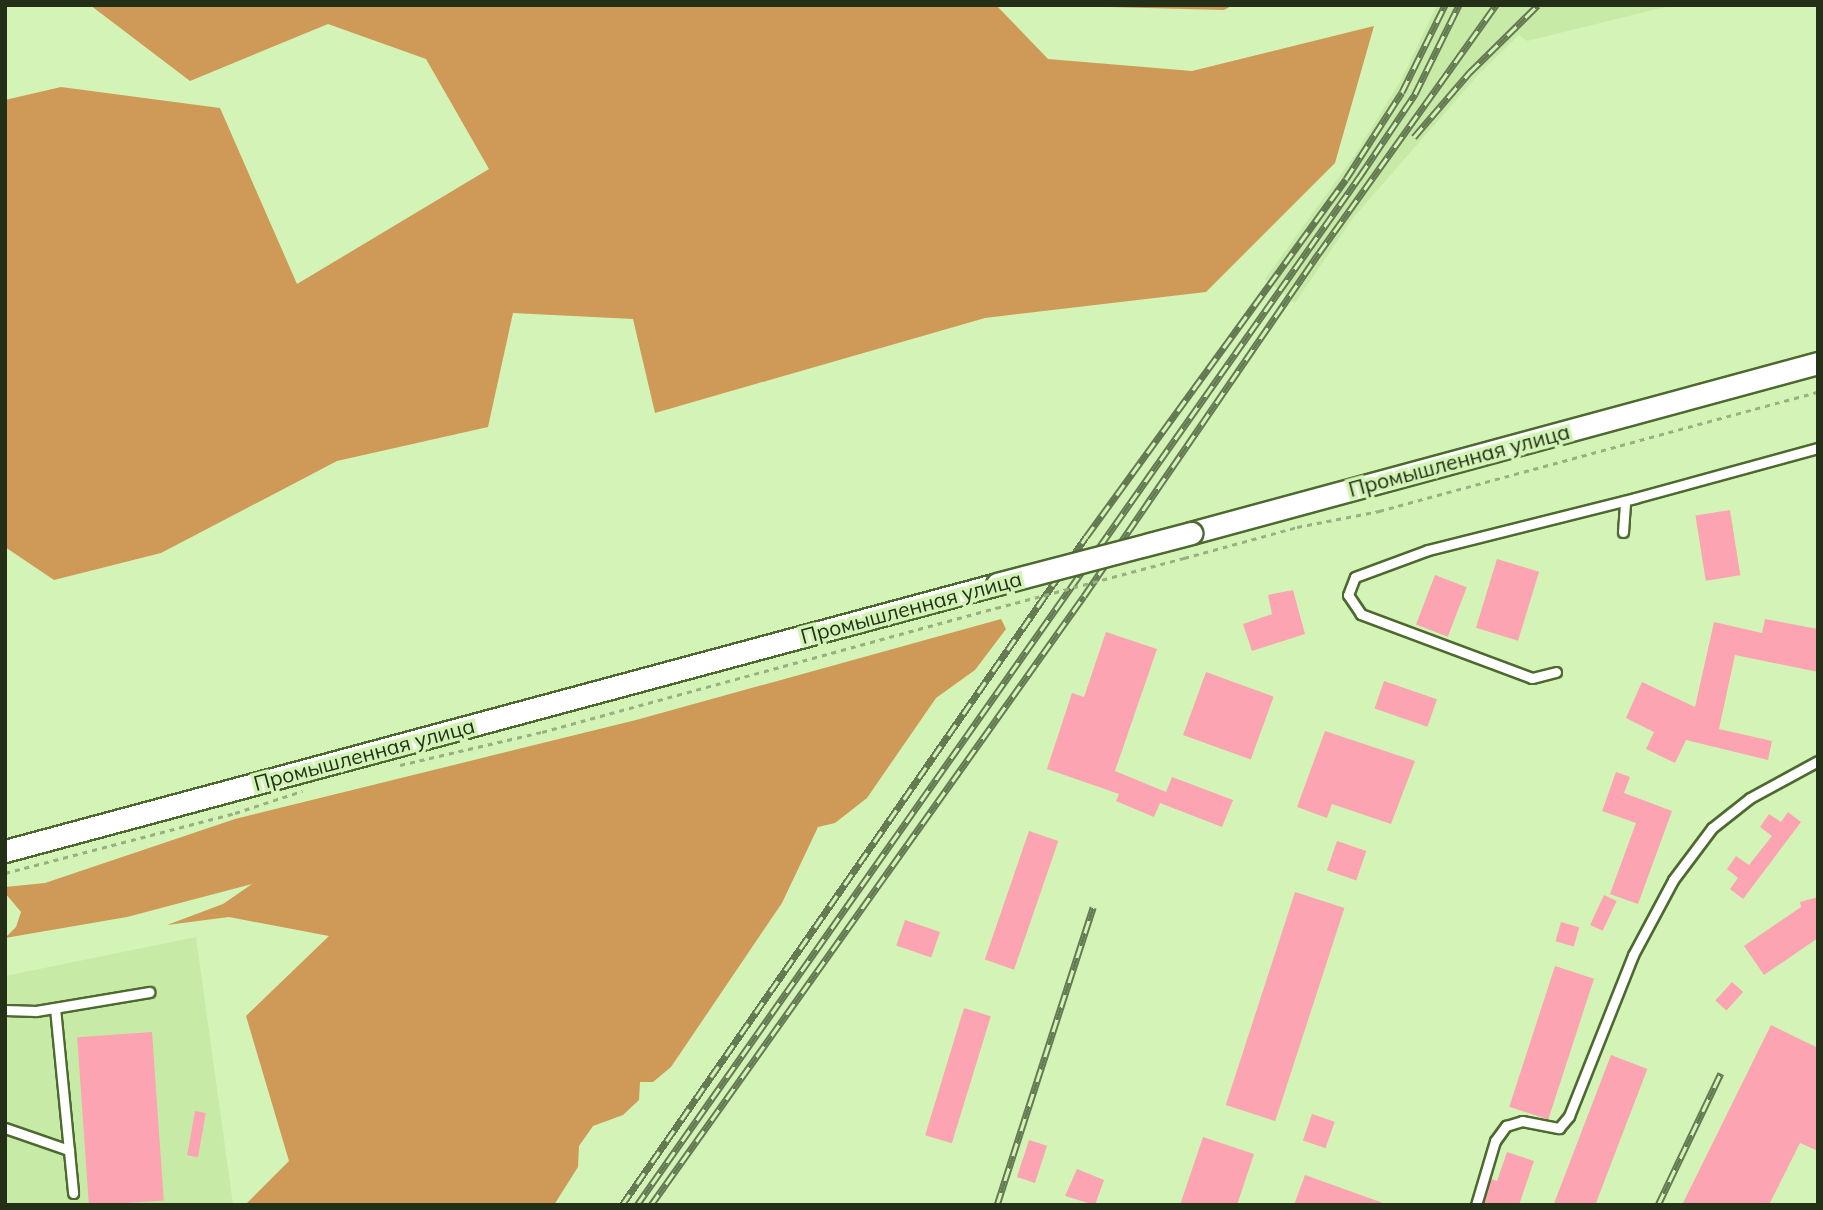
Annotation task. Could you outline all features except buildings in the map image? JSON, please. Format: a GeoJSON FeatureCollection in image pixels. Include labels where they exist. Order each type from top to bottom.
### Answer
{"type":"FeatureCollection","features":[{"type":"Feature","properties":{"kind":"street","name":"Промышленная улица"},"geometry":{"type":"LineString","coordinates":[[5,851],[1818,363]]}},
{"type":"Feature","properties":{"kind":"lane"},"geometry":{"type":"LineString","coordinates":[[1556,672],[1532,678],[1361,614],[1348,595],[1355,577],[1428,550],[1625,501],[1818,448]]}},
{"type":"Feature","properties":{"kind":"lane"},"geometry":{"type":"LineString","coordinates":[[1623,532],[1625,501]]}},
{"type":"Feature","properties":{"kind":"lane"},"geometry":{"type":"LineString","coordinates":[[1476,1205],[1496,1141],[1506,1126],[1522,1121],[1559,1128],[1569,1116],[1633,955],[1673,880],[1712,828],[1750,798],[1818,761]]}},
{"type":"Feature","properties":{"kind":"lane"},"geometry":{"type":"LineString","coordinates":[[5,1010],[55,1008],[149,992]]}},
{"type":"Feature","properties":{"kind":"lane"},"geometry":{"type":"LineString","coordinates":[[55,1008],[73,1193]]}},
{"type":"Feature","properties":{"kind":"lane"},"geometry":{"type":"LineString","coordinates":[[5,1128],[69,1150]]}},
{"type":"Feature","properties":{"kind":"path"},"geometry":{"type":"LineString","coordinates":[[397,765],[542,732],[1297,527],[1405,504],[1818,392]]}},
{"type":"Feature","properties":{"kind":"path"},"geometry":{"type":"LineString","coordinates":[[5,873],[235,813],[308,789]]}},
{"type":"Feature","properties":{"kind":"shaded area"},"geometry":{"type":"Polygon","coordinates":[[[90,5],[996,5],[1048,59],[1192,71],[1374,26],[1335,163],[1206,292],[985,318],[655,413],[633,319],[513,313],[488,427],[337,461],[161,553],[54,580],[5,547],[5,100],[61,87],[220,108],[297,284],[489,169],[426,59],[328,24],[190,81],[90,5]]]}},
{"type":"Feature","properties":{"kind":"shaded area"},"geometry":{"type":"Polygon","coordinates":[[[1032,5],[1233,5],[1224,10],[1032,5]]]}},
{"type":"Feature","properties":{"kind":"shaded area"},"geometry":{"type":"Polygon","coordinates":[[[1437,5],[1674,5],[1527,41],[1519,35],[1479,74],[1353,218],[1295,303],[1265,279],[1354,156],[1401,80],[1437,5]]]}},
{"type":"Feature","properties":{"kind":"shaded area"},"geometry":{"type":"Polygon","coordinates":[[[1001,619],[1006,629],[975,670],[936,698],[867,798],[835,823],[818,827],[782,903],[671,1067],[653,1082],[640,1082],[639,1100],[623,1115],[593,1126],[579,1146],[578,1167],[554,1205],[245,1205],[289,1161],[246,1016],[329,936],[229,917],[167,925],[223,904],[252,884],[127,917],[5,938],[16,927],[21,912],[5,893],[5,887],[45,883],[235,819],[636,720],[1001,619]]]}},
{"type":"Feature","properties":{"kind":"shaded area"},"geometry":{"type":"Polygon","coordinates":[[[196,937],[233,1204],[5,1205],[5,976],[196,937]]]}},
{"type":"Feature","properties":{"kind":"railway"},"geometry":{"type":"LineString","coordinates":[[622,1205],[1086,537],[1346,179],[1402,92],[1445,5]]}},
{"type":"Feature","properties":{"kind":"railway"},"geometry":{"type":"LineString","coordinates":[[637,1205],[1360,176],[1415,94],[1459,5]]}},
{"type":"Feature","properties":{"kind":"railway"},"geometry":{"type":"LineString","coordinates":[[651,1205],[1084,596],[1319,253],[1496,5]]}},
{"type":"Feature","properties":{"kind":"railway"},"geometry":{"type":"LineString","coordinates":[[1414,137],[1470,72],[1538,5]]}},
{"type":"Feature","properties":{"kind":"railway"},"geometry":{"type":"LineString","coordinates":[[997,1205],[1093,907]]}},
{"type":"Feature","properties":{"kind":"railway"},"geometry":{"type":"LineString","coordinates":[[1658,1205],[1721,1073]]}}]}
